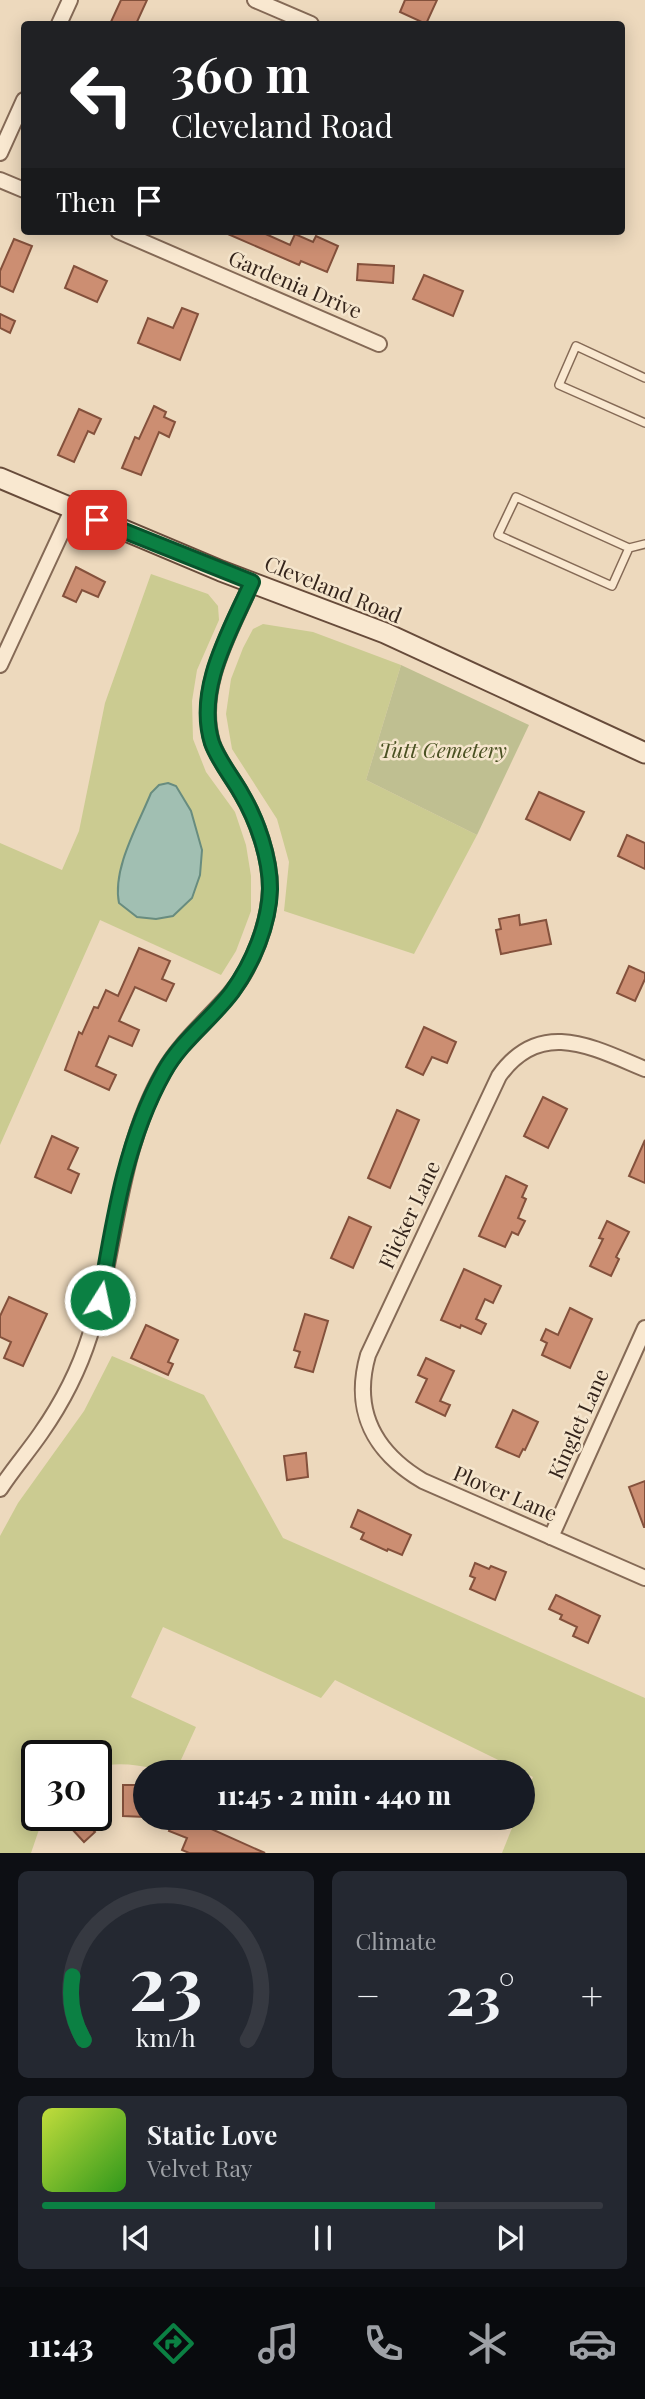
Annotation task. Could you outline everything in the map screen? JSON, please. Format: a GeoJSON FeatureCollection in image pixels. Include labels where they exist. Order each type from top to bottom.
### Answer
{"type":"FeatureCollection","features":[{"type":"Feature","properties":{"kind":"main road","name":"Cleveland Road"},"geometry":{"type":"LineString","coordinates":[[0,478],[72,510],[385,634],[645,753]]}},
{"type":"Feature","properties":{"kind":"street"},"geometry":{"type":"LineString","coordinates":[[60,21],[70,0]]}},
{"type":"Feature","properties":{"kind":"street"},"geometry":{"type":"LineString","coordinates":[[255,0],[304,21]]}},
{"type":"Feature","properties":{"kind":"street"},"geometry":{"type":"LineString","coordinates":[[0,153],[21,107]]}},
{"type":"Feature","properties":{"kind":"street"},"geometry":{"type":"LineString","coordinates":[[0,180],[21,189]]}},
{"type":"Feature","properties":{"kind":"street","name":"Gardenia Drive"},"geometry":{"type":"LineString","coordinates":[[127,235],[379,344]]}},
{"type":"Feature","properties":{"kind":"street"},"geometry":{"type":"LineString","coordinates":[[0,665],[72,510]]}},
{"type":"Feature","properties":{"kind":"street"},"geometry":{"type":"LineString","coordinates":[[0,1489],[41,1433],[76,1373],[100,1300],[125,1175],[151,1097],[164,1071],[182,1045],[231,993],[249,962],[265,919],[270,888],[266,857],[258,830],[243,797],[212,743],[209,718],[210,691],[215,667],[252,582]]}},
{"type":"Feature","properties":{"kind":"street","name":"Flicker Lane"},"geometry":{"type":"LineString","coordinates":[[369,1424],[362,1390],[368,1355],[499,1076],[514,1057],[537,1044],[562,1041],[580,1044],[645,1069]]}},
{"type":"Feature","properties":{"kind":"street","name":"Kinglet Lane"},"geometry":{"type":"LineString","coordinates":[[551,1536],[645,1328]]}},
{"type":"Feature","properties":{"kind":"street","name":"Plover Lane"},"geometry":{"type":"LineString","coordinates":[[369,1424],[380,1445],[405,1471],[645,1578]]}},
{"type":"Feature","properties":{"kind":"lane"},"geometry":{"type":"LineString","coordinates":[[645,378],[576,346],[559,385],[645,424]]}},
{"type":"Feature","properties":{"kind":"lane"},"geometry":{"type":"LineString","coordinates":[[629,548],[612,586],[498,535],[516,497],[629,548],[645,544]]}},
{"type":"Feature","properties":{"kind":"green space"},"geometry":{"type":"Polygon","coordinates":[[[151,574],[208,594],[218,606],[219,620],[197,670],[192,701],[193,739],[206,772],[235,812],[246,845],[251,876],[251,911],[236,951],[221,975],[100,920],[0,1145],[0,843],[62,870],[79,831],[105,703],[151,574]]]}},
{"type":"Feature","properties":{"kind":"green space"},"geometry":{"type":"Polygon","coordinates":[[[263,624],[313,632],[401,665],[366,780],[477,835],[414,954],[284,911],[289,862],[277,819],[232,749],[226,714],[231,679],[243,648],[253,629],[263,624]]]}},
{"type":"Feature","properties":{"kind":"green space","name":"Tutt Cemetery"},"geometry":{"type":"Polygon","coordinates":[[[401,665],[529,725],[477,835],[366,780],[401,665]]]}},
{"type":"Feature","properties":{"kind":"green space"},"geometry":{"type":"Polygon","coordinates":[[[112,1356],[204,1395],[283,1538],[645,1698],[645,1853],[502,1853],[511,1830],[535,1830],[535,1760],[498,1760],[335,1680],[321,1698],[163,1627],[131,1697],[196,1727],[181,1760],[133,1760],[133,1765],[112,1765],[112,1740],[21,1740],[21,1831],[39,1831],[31,1853],[0,1853],[0,1536],[18,1503],[84,1411],[112,1356]]]}},
{"type":"Feature","properties":{"kind":"shaded area"},"geometry":{"type":"Polygon","coordinates":[[[168,783],[176,786],[191,811],[202,850],[200,875],[192,898],[173,916],[156,919],[137,917],[119,903],[119,876],[151,793],[159,785],[168,783]]]}},
{"type":"Feature","properties":{"kind":"building"},"geometry":{"type":"Polygon","coordinates":[[[121,0],[147,0],[137,21],[111,21],[121,0]]]}},
{"type":"Feature","properties":{"kind":"building"},"geometry":{"type":"Polygon","coordinates":[[[405,0],[437,0],[427,21],[420,21],[400,12],[405,0]]]}},
{"type":"Feature","properties":{"kind":"building"},"geometry":{"type":"Polygon","coordinates":[[[230,235],[268,235],[290,245],[295,235],[313,242],[316,236],[338,246],[327,272],[301,261],[299,265],[230,235]]]}},
{"type":"Feature","properties":{"kind":"building"},"geometry":{"type":"Polygon","coordinates":[[[14,239],[32,246],[13,292],[0,286],[0,271],[14,239]]]}},
{"type":"Feature","properties":{"kind":"building"},"geometry":{"type":"Polygon","coordinates":[[[358,264],[394,266],[393,283],[357,280],[358,264]]]}},
{"type":"Feature","properties":{"kind":"building"},"geometry":{"type":"Polygon","coordinates":[[[74,266],[107,281],[97,302],[65,288],[74,266]]]}},
{"type":"Feature","properties":{"kind":"building"},"geometry":{"type":"Polygon","coordinates":[[[424,275],[463,291],[453,316],[413,299],[424,275]]]}},
{"type":"Feature","properties":{"kind":"building"},"geometry":{"type":"Polygon","coordinates":[[[182,308],[198,314],[180,360],[138,343],[148,318],[173,328],[182,308]]]}},
{"type":"Feature","properties":{"kind":"building"},"geometry":{"type":"Polygon","coordinates":[[[0,314],[15,321],[10,333],[0,328],[0,314]]]}},
{"type":"Feature","properties":{"kind":"building"},"geometry":{"type":"Polygon","coordinates":[[[154,406],[166,412],[164,417],[175,422],[169,437],[159,432],[141,475],[122,468],[135,437],[139,439],[154,406]]]}},
{"type":"Feature","properties":{"kind":"building"},"geometry":{"type":"Polygon","coordinates":[[[79,409],[101,419],[94,434],[88,431],[74,462],[58,455],[79,409]]]}},
{"type":"Feature","properties":{"kind":"building"},"geometry":{"type":"Polygon","coordinates":[[[76,567],[105,582],[98,597],[82,590],[76,602],[63,596],[76,567]]]}},
{"type":"Feature","properties":{"kind":"building"},"geometry":{"type":"Polygon","coordinates":[[[539,792],[584,812],[570,840],[526,819],[539,792]]]}},
{"type":"Feature","properties":{"kind":"building"},"geometry":{"type":"Polygon","coordinates":[[[627,835],[645,843],[645,869],[618,856],[627,835]]]}},
{"type":"Feature","properties":{"kind":"building"},"geometry":{"type":"Polygon","coordinates":[[[519,915],[520,925],[546,920],[551,944],[501,954],[496,930],[501,929],[499,919],[519,915]]]}},
{"type":"Feature","properties":{"kind":"building"},"geometry":{"type":"Polygon","coordinates":[[[139,948],[170,961],[162,979],[174,984],[166,1001],[135,987],[119,1021],[139,1030],[132,1046],[109,1036],[96,1066],[116,1075],[109,1090],[65,1070],[79,1032],[82,1034],[94,1007],[98,1008],[106,990],[118,996],[139,948]]]}},
{"type":"Feature","properties":{"kind":"building"},"geometry":{"type":"Polygon","coordinates":[[[629,966],[645,973],[635,1001],[617,993],[629,966]]]}},
{"type":"Feature","properties":{"kind":"building"},"geometry":{"type":"Polygon","coordinates":[[[424,1027],[456,1042],[447,1063],[432,1057],[423,1075],[406,1067],[424,1027]]]}},
{"type":"Feature","properties":{"kind":"building"},"geometry":{"type":"Polygon","coordinates":[[[543,1097],[567,1109],[548,1148],[524,1136],[543,1097]]]}},
{"type":"Feature","properties":{"kind":"building"},"geometry":{"type":"Polygon","coordinates":[[[397,1110],[419,1120],[390,1188],[368,1178],[397,1110]]]}},
{"type":"Feature","properties":{"kind":"building"},"geometry":{"type":"Polygon","coordinates":[[[52,1136],[78,1148],[68,1169],[79,1174],[71,1193],[35,1177],[52,1136]]]}},
{"type":"Feature","properties":{"kind":"building"},"geometry":{"type":"Polygon","coordinates":[[[645,1140],[645,1183],[629,1176],[645,1140]]]}},
{"type":"Feature","properties":{"kind":"building"},"geometry":{"type":"Polygon","coordinates":[[[506,1176],[527,1186],[522,1197],[526,1199],[518,1218],[525,1221],[518,1235],[512,1232],[505,1247],[479,1236],[506,1176]]]}},
{"type":"Feature","properties":{"kind":"building"},"geometry":{"type":"Polygon","coordinates":[[[349,1217],[371,1227],[353,1268],[331,1258],[349,1217]]]}},
{"type":"Feature","properties":{"kind":"building"},"geometry":{"type":"Polygon","coordinates":[[[607,1221],[629,1232],[616,1257],[619,1259],[611,1276],[590,1266],[603,1239],[599,1238],[607,1221]]]}},
{"type":"Feature","properties":{"kind":"building"},"geometry":{"type":"Polygon","coordinates":[[[464,1269],[501,1286],[493,1303],[485,1299],[476,1319],[486,1324],[481,1334],[441,1320],[464,1269]]]}},
{"type":"Feature","properties":{"kind":"building"},"geometry":{"type":"Polygon","coordinates":[[[9,1297],[47,1314],[23,1366],[4,1358],[11,1342],[0,1337],[0,1316],[9,1297]]]}},
{"type":"Feature","properties":{"kind":"building"},"geometry":{"type":"Polygon","coordinates":[[[570,1308],[592,1319],[570,1368],[542,1355],[547,1343],[541,1340],[546,1329],[558,1335],[570,1308]]]}},
{"type":"Feature","properties":{"kind":"building"},"geometry":{"type":"Polygon","coordinates":[[[305,1314],[328,1321],[313,1372],[295,1367],[300,1352],[294,1350],[305,1314]]]}},
{"type":"Feature","properties":{"kind":"building"},"geometry":{"type":"Polygon","coordinates":[[[146,1325],[178,1340],[168,1362],[173,1364],[168,1375],[131,1358],[146,1325]]]}},
{"type":"Feature","properties":{"kind":"building"},"geometry":{"type":"Polygon","coordinates":[[[426,1358],[454,1371],[440,1401],[450,1405],[445,1416],[416,1402],[427,1379],[418,1375],[426,1358]]]}},
{"type":"Feature","properties":{"kind":"building"},"geometry":{"type":"Polygon","coordinates":[[[513,1410],[538,1422],[519,1457],[496,1447],[513,1410]]]}},
{"type":"Feature","properties":{"kind":"building"},"geometry":{"type":"Polygon","coordinates":[[[306,1453],[308,1477],[287,1480],[284,1456],[306,1453]]]}},
{"type":"Feature","properties":{"kind":"building"},"geometry":{"type":"Polygon","coordinates":[[[645,1481],[645,1527],[644,1527],[629,1487],[645,1481]]]}},
{"type":"Feature","properties":{"kind":"building"},"geometry":{"type":"Polygon","coordinates":[[[358,1510],[411,1535],[402,1555],[361,1539],[364,1533],[351,1527],[358,1510]]]}},
{"type":"Feature","properties":{"kind":"building"},"geometry":{"type":"Polygon","coordinates":[[[475,1563],[506,1572],[495,1600],[470,1589],[475,1578],[470,1576],[475,1563]]]}},
{"type":"Feature","properties":{"kind":"building"},"geometry":{"type":"Polygon","coordinates":[[[556,1595],[600,1616],[588,1643],[573,1636],[577,1627],[560,1619],[562,1615],[549,1609],[556,1595]]]}},
{"type":"Feature","properties":{"kind":"building"},"geometry":{"type":"Polygon","coordinates":[[[123,1785],[133,1785],[133,1816],[123,1816],[123,1785]]]}},
{"type":"Feature","properties":{"kind":"building"},"geometry":{"type":"Polygon","coordinates":[[[213,1830],[265,1853],[189,1853],[182,1850],[187,1838],[169,1831],[213,1830]]]}},
{"type":"Feature","properties":{"kind":"building"},"geometry":{"type":"Polygon","coordinates":[[[74,1831],[94,1831],[84,1842],[74,1831]]]}},
{"type":"Feature","properties":{"kind":"route"},"geometry":{"type":"LineString","coordinates":[[97,520],[252,582],[215,667],[210,691],[209,718],[212,743],[243,797],[258,830],[266,857],[270,888],[265,919],[245,971],[231,993],[182,1045],[164,1071],[151,1097],[125,1175],[100,1300]]}}]}
